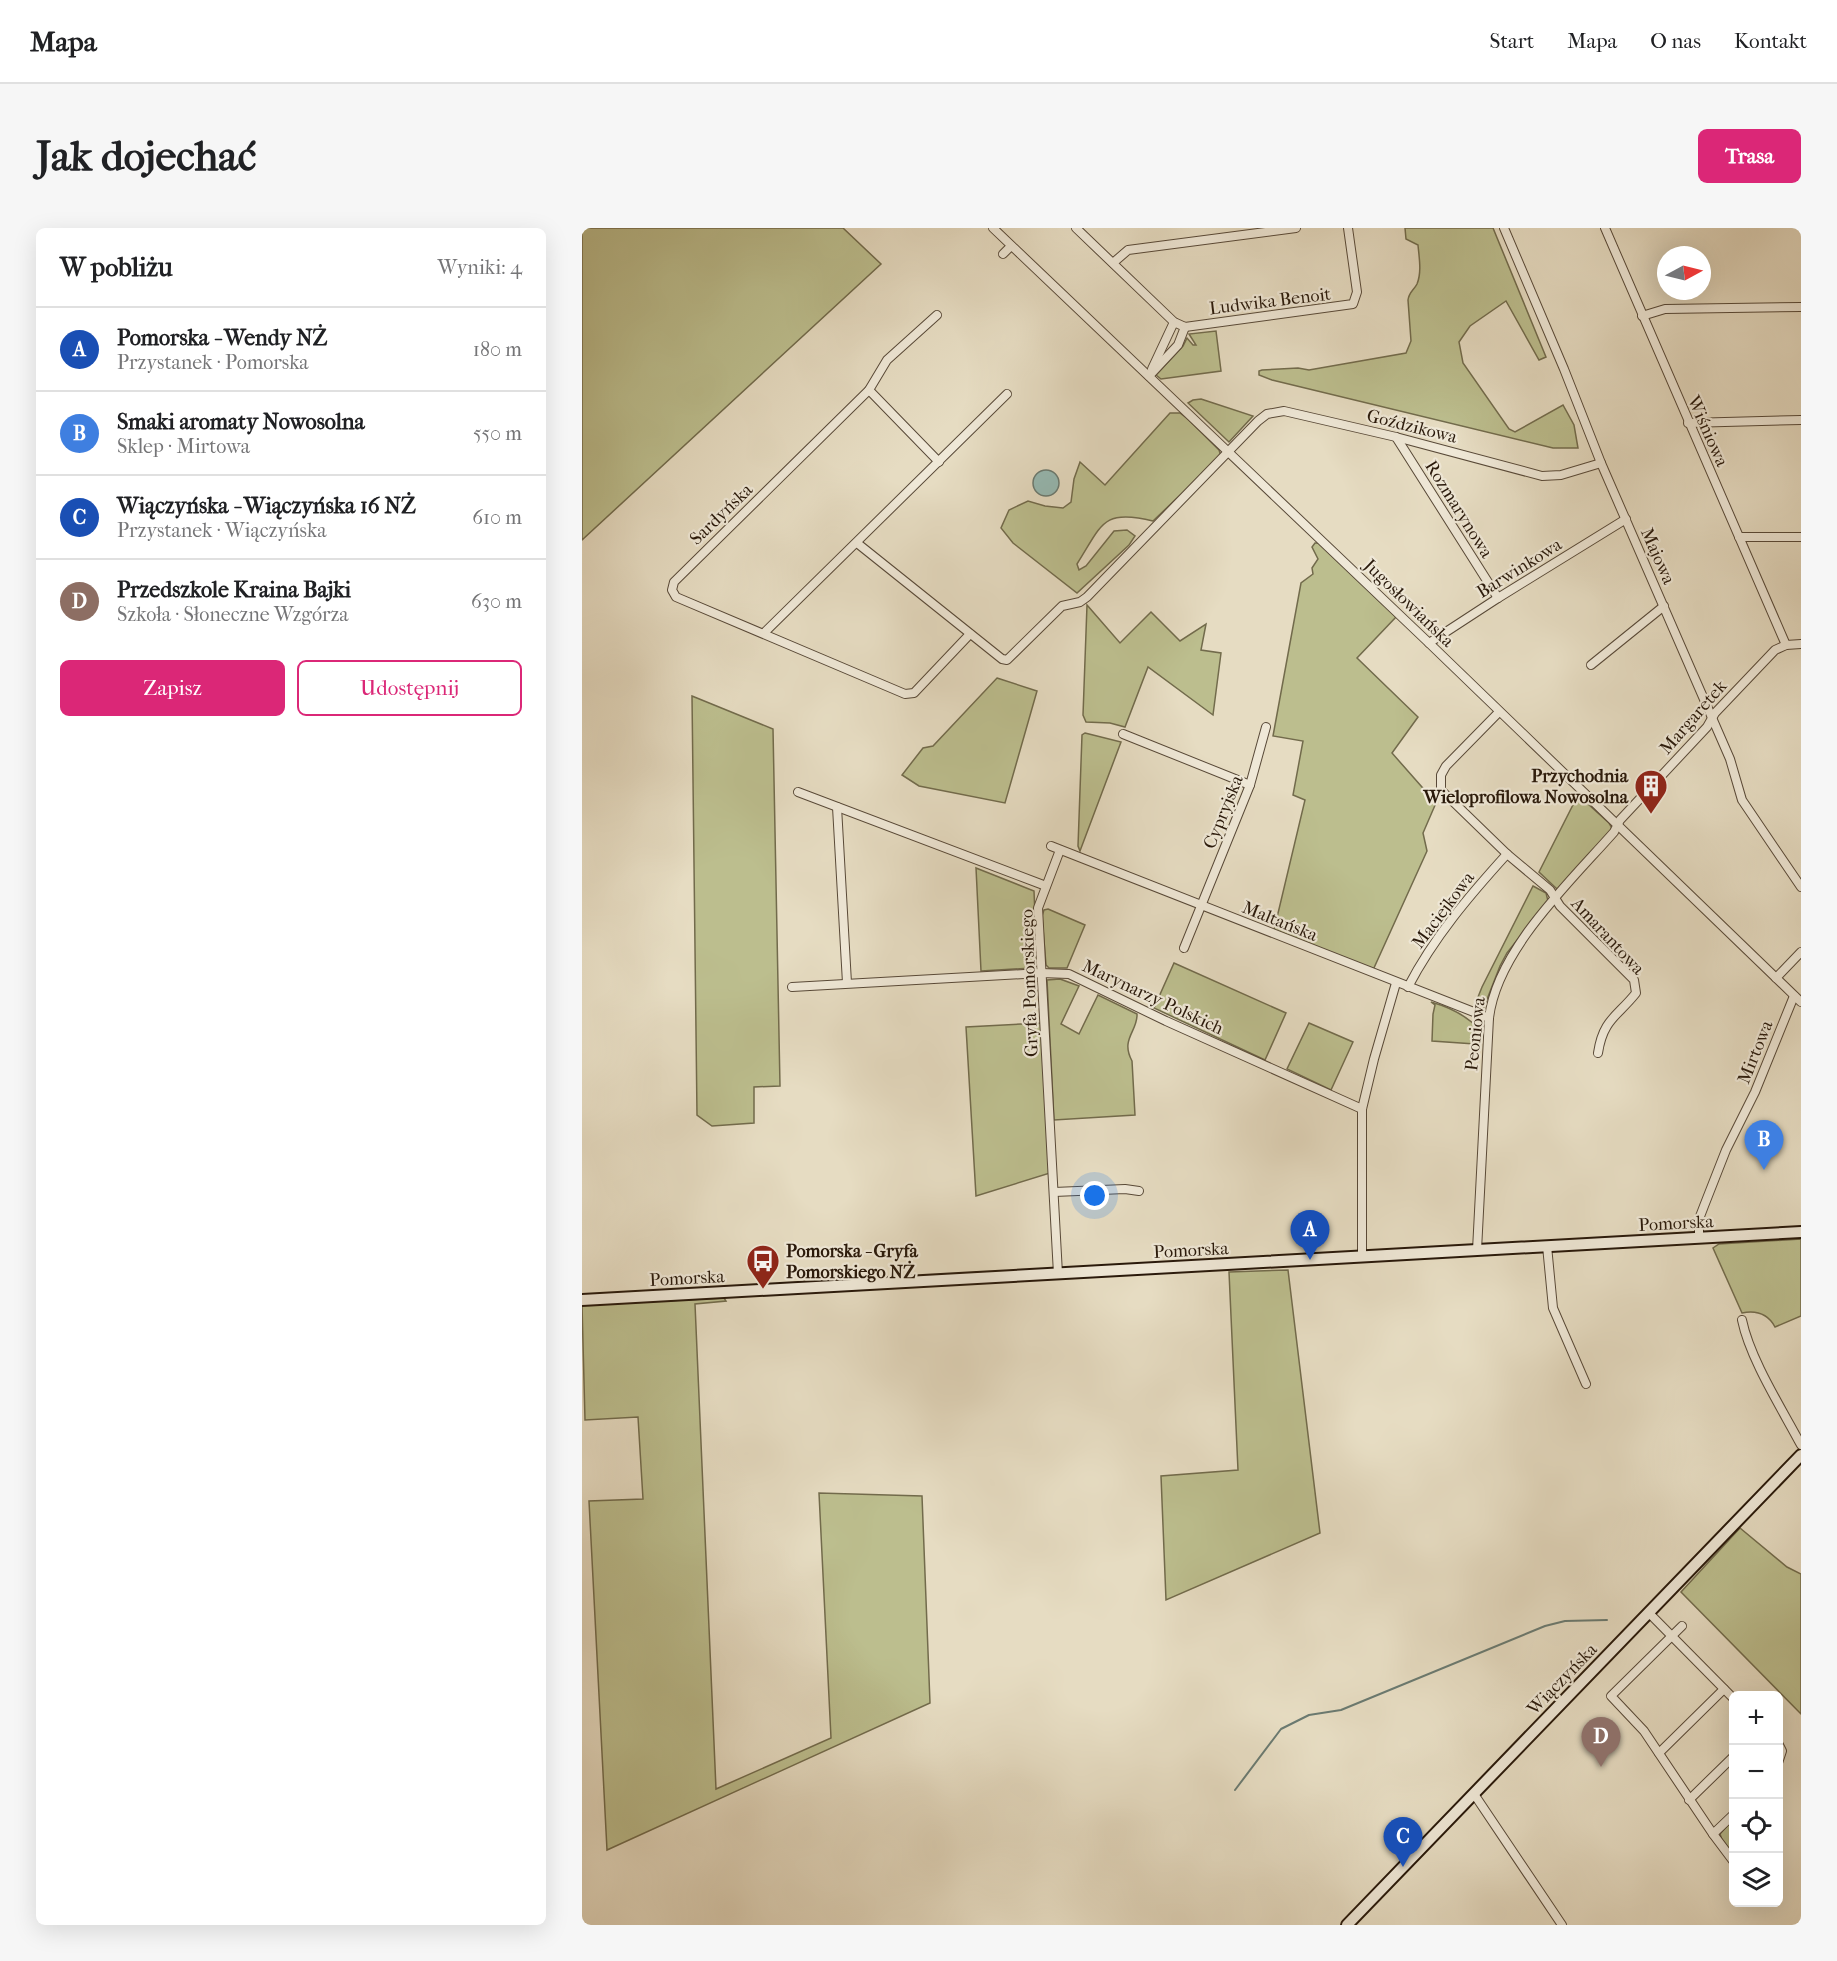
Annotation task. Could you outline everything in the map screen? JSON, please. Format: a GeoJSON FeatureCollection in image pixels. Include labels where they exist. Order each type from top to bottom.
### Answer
{"type":"FeatureCollection","features":[{"type":"Feature","properties":{"kind":"street","name":"Jugosłowiańska"},"geometry":{"type":"LineString","coordinates":[[993,228],[1429,643],[1801,1002]]}},
{"type":"Feature","properties":{"kind":"street"},"geometry":{"type":"LineString","coordinates":[[1076,228],[1174,322],[1185,327],[1178,345],[1149,376]]}},
{"type":"Feature","properties":{"kind":"street"},"geometry":{"type":"LineString","coordinates":[[1113,263],[1128,250],[1296,228]]}},
{"type":"Feature","properties":{"kind":"street","name":"Ludwika Benoit"},"geometry":{"type":"LineString","coordinates":[[1185,327],[1350,306],[1357,296],[1348,228]]}},
{"type":"Feature","properties":{"kind":"street","name":"Majowa"},"geometry":{"type":"LineString","coordinates":[[1504,228],[1601,463],[1733,768],[1742,800],[1801,887]]}},
{"type":"Feature","properties":{"kind":"street","name":"Wiśniowa"},"geometry":{"type":"LineString","coordinates":[[1605,228],[1786,645]]}},
{"type":"Feature","properties":{"kind":"street"},"geometry":{"type":"LineString","coordinates":[[1003,254],[1011,246]]}},
{"type":"Feature","properties":{"kind":"street"},"geometry":{"type":"LineString","coordinates":[[1642,316],[1665,309],[1801,307]]}},
{"type":"Feature","properties":{"kind":"street","name":"Sardyńska"},"geometry":{"type":"LineString","coordinates":[[937,315],[887,360],[869,390],[674,582],[672,590],[676,597],[905,694],[914,693],[970,634]]}},
{"type":"Feature","properties":{"kind":"street"},"geometry":{"type":"LineString","coordinates":[[1149,376],[1174,322]]}},
{"type":"Feature","properties":{"kind":"street"},"geometry":{"type":"LineString","coordinates":[[869,390],[939,462]]}},
{"type":"Feature","properties":{"kind":"street"},"geometry":{"type":"LineString","coordinates":[[764,633],[1007,394]]}},
{"type":"Feature","properties":{"kind":"street","name":"Goździkowa"},"geometry":{"type":"LineString","coordinates":[[1228,452],[1264,416],[1282,411],[1396,437],[1542,476],[1561,475],[1601,463]]}},
{"type":"Feature","properties":{"kind":"street"},"geometry":{"type":"LineString","coordinates":[[1689,423],[1801,420]]}},
{"type":"Feature","properties":{"kind":"street","name":"Rozmarynowa"},"geometry":{"type":"LineString","coordinates":[[1396,437],[1498,598]]}},
{"type":"Feature","properties":{"kind":"street"},"geometry":{"type":"LineString","coordinates":[[857,543],[1002,659],[1010,659],[1062,606],[1080,602],[1088,597],[1228,452]]}},
{"type":"Feature","properties":{"kind":"street","name":"Barwinkowa"},"geometry":{"type":"LineString","coordinates":[[1429,643],[1626,519]]}},
{"type":"Feature","properties":{"kind":"street"},"geometry":{"type":"LineString","coordinates":[[1739,537],[1801,537]]}},
{"type":"Feature","properties":{"kind":"street"},"geometry":{"type":"LineString","coordinates":[[1591,665],[1664,606]]}},
{"type":"Feature","properties":{"kind":"street"},"geometry":{"type":"LineString","coordinates":[[1786,645],[1801,644]]}},
{"type":"Feature","properties":{"kind":"street","name":"Margaretek"},"geometry":{"type":"LineString","coordinates":[[1617,825],[1770,654],[1786,645]]}},
{"type":"Feature","properties":{"kind":"street"},"geometry":{"type":"LineString","coordinates":[[1499,712],[1446,766],[1441,775],[1441,790],[1556,899]]}},
{"type":"Feature","properties":{"kind":"street","name":"Cypryjska"},"geometry":{"type":"LineString","coordinates":[[1184,948],[1250,785],[1266,727]]}},
{"type":"Feature","properties":{"kind":"street"},"geometry":{"type":"LineString","coordinates":[[1123,734],[1250,785]]}},
{"type":"Feature","properties":{"kind":"street","name":"Gryfa Pomorskiego"},"geometry":{"type":"LineString","coordinates":[[798,792],[1046,885],[1038,908],[1058,1274]]}},
{"type":"Feature","properties":{"kind":"street"},"geometry":{"type":"LineString","coordinates":[[837,807],[847,983]]}},
{"type":"Feature","properties":{"kind":"street","name":"Peoniowa"},"geometry":{"type":"LineString","coordinates":[[1478,1251],[1489,1018],[1495,990],[1518,946],[1614,832],[1617,825]]}},
{"type":"Feature","properties":{"kind":"street","name":"Maltańska"},"geometry":{"type":"LineString","coordinates":[[1051,846],[1489,1018]]}},
{"type":"Feature","properties":{"kind":"street"},"geometry":{"type":"LineString","coordinates":[[1046,885],[1060,850]]}},
{"type":"Feature","properties":{"kind":"street","name":"Maciejkowa"},"geometry":{"type":"LineString","coordinates":[[1408,987],[1430,948],[1453,915],[1507,854]]}},
{"type":"Feature","properties":{"kind":"street","name":"Amarantowa"},"geometry":{"type":"LineString","coordinates":[[1556,899],[1636,984],[1636,993],[1606,1025],[1598,1053]]}},
{"type":"Feature","properties":{"kind":"street"},"geometry":{"type":"LineString","coordinates":[[1776,978],[1801,952]]}},
{"type":"Feature","properties":{"kind":"street","name":"Marynarzy Polskich"},"geometry":{"type":"LineString","coordinates":[[792,987],[1058,972],[1069,974],[1362,1110]]}},
{"type":"Feature","properties":{"kind":"street"},"geometry":{"type":"LineString","coordinates":[[1362,1257],[1362,1110],[1396,983]]}},
{"type":"Feature","properties":{"kind":"street","name":"Mirtowa"},"geometry":{"type":"LineString","coordinates":[[1699,1238],[1701,1212],[1794,996]]}},
{"type":"Feature","properties":{"kind":"street"},"geometry":{"type":"LineString","coordinates":[[1054,1192],[1125,1189],[1139,1191]]}},
{"type":"Feature","properties":{"kind":"street","name":"Pomorska"},"geometry":{"type":"LineString","coordinates":[[582,1300],[1801,1232]]}},
{"type":"Feature","properties":{"kind":"street"},"geometry":{"type":"LineString","coordinates":[[1547,1246],[1553,1308],[1586,1384]]}},
{"type":"Feature","properties":{"kind":"street"},"geometry":{"type":"LineString","coordinates":[[1742,1320],[1744,1332],[1756,1359],[1801,1445]]}},
{"type":"Feature","properties":{"kind":"street","name":"Wiączyńska"},"geometry":{"type":"LineString","coordinates":[[1347,1925],[1801,1455]]}},
{"type":"Feature","properties":{"kind":"street"},"geometry":{"type":"LineString","coordinates":[[1649,1612],[1729,1694]]}},
{"type":"Feature","properties":{"kind":"street"},"geometry":{"type":"LineString","coordinates":[[1682,1626],[1611,1696],[1640,1725],[1689,1800],[1729,1855]]}},
{"type":"Feature","properties":{"kind":"street"},"geometry":{"type":"LineString","coordinates":[[1659,1753],[1724,1689]]}},
{"type":"Feature","properties":{"kind":"street"},"geometry":{"type":"LineString","coordinates":[[1689,1800],[1729,1761]]}},
{"type":"Feature","properties":{"kind":"street"},"geometry":{"type":"LineString","coordinates":[[1474,1794],[1562,1925]]}},
{"type":"Feature","properties":{"kind":"street"},"geometry":{"type":"LineString","coordinates":[[1713,1834],[1729,1819]]}},
{"type":"Feature","properties":{"kind":"green space"},"geometry":{"type":"Polygon","coordinates":[[[582,228],[843,228],[881,264],[582,540],[582,228]]]}},
{"type":"Feature","properties":{"kind":"green space"},"geometry":{"type":"Polygon","coordinates":[[[1405,228],[1493,228],[1546,357],[1539,360],[1506,301],[1470,326],[1459,342],[1463,363],[1509,429],[1515,432],[1563,405],[1574,425],[1578,448],[1553,448],[1259,375],[1259,371],[1262,370],[1298,368],[1309,370],[1406,353],[1411,341],[1408,300],[1417,284],[1420,264],[1418,245],[1406,239],[1405,228]]]}},
{"type":"Feature","properties":{"kind":"green space"},"geometry":{"type":"Polygon","coordinates":[[[1216,331],[1221,371],[1161,379],[1156,375],[1183,346],[1187,338],[1193,345],[1196,345],[1189,334],[1216,331]]]}},
{"type":"Feature","properties":{"kind":"green space"},"geometry":{"type":"Polygon","coordinates":[[[1201,399],[1253,416],[1229,442],[1188,403],[1201,399]]]}},
{"type":"Feature","properties":{"kind":"green space"},"geometry":{"type":"Polygon","coordinates":[[[1170,413],[1180,413],[1188,419],[1219,450],[1221,456],[1153,521],[1123,517],[1105,523],[1077,564],[1079,570],[1086,566],[1114,531],[1127,530],[1135,536],[1129,545],[1077,593],[1013,543],[1001,528],[1009,510],[1028,501],[1063,508],[1071,502],[1074,479],[1080,462],[1105,485],[1170,413]]]}},
{"type":"Feature","properties":{"kind":"green space"},"geometry":{"type":"Polygon","coordinates":[[[1315,543],[1319,543],[1396,617],[1357,658],[1418,717],[1392,753],[1436,803],[1423,833],[1427,851],[1373,970],[1274,930],[1305,800],[1293,795],[1303,741],[1273,736],[1301,583],[1313,574],[1312,568],[1318,559],[1312,547],[1315,543]]]}},
{"type":"Feature","properties":{"kind":"green space"},"geometry":{"type":"Polygon","coordinates":[[[1087,605],[1120,643],[1151,612],[1180,641],[1206,624],[1201,650],[1221,653],[1213,715],[1148,667],[1125,727],[1110,723],[1086,722],[1083,715],[1087,605]]]}},
{"type":"Feature","properties":{"kind":"green space"},"geometry":{"type":"Polygon","coordinates":[[[997,678],[1037,691],[1005,803],[919,786],[902,775],[923,748],[933,746],[997,678]]]}},
{"type":"Feature","properties":{"kind":"green space"},"geometry":{"type":"Polygon","coordinates":[[[692,696],[773,729],[780,1086],[754,1087],[754,1123],[712,1126],[697,1115],[692,696]]]}},
{"type":"Feature","properties":{"kind":"green space"},"geometry":{"type":"Polygon","coordinates":[[[1085,733],[1121,742],[1080,851],[1078,846],[1082,735],[1085,733]]]}},
{"type":"Feature","properties":{"kind":"green space"},"geometry":{"type":"Polygon","coordinates":[[[1578,795],[1612,828],[1561,888],[1557,889],[1539,872],[1578,795]]]}},
{"type":"Feature","properties":{"kind":"green space"},"geometry":{"type":"Polygon","coordinates":[[[976,868],[1034,891],[1037,964],[1032,968],[981,971],[976,868]]]}},
{"type":"Feature","properties":{"kind":"green space"},"geometry":{"type":"Polygon","coordinates":[[[1533,886],[1546,893],[1548,901],[1507,953],[1484,1007],[1481,1008],[1476,1002],[1482,987],[1533,886]]]}},
{"type":"Feature","properties":{"kind":"green space"},"geometry":{"type":"Polygon","coordinates":[[[1048,909],[1085,925],[1067,968],[1049,968],[1046,965],[1042,916],[1044,910],[1048,909]]]}},
{"type":"Feature","properties":{"kind":"green space"},"geometry":{"type":"Polygon","coordinates":[[[1174,963],[1286,1013],[1265,1060],[1154,1008],[1174,963]]]}},
{"type":"Feature","properties":{"kind":"green space"},"geometry":{"type":"Polygon","coordinates":[[[1060,979],[1079,986],[1061,1024],[1079,1034],[1098,995],[1137,1014],[1128,1047],[1132,1061],[1135,1115],[1054,1120],[1047,980],[1060,979]]]}},
{"type":"Feature","properties":{"kind":"green space"},"geometry":{"type":"Polygon","coordinates":[[[1431,1002],[1457,1012],[1474,1024],[1479,1029],[1479,1043],[1432,1041],[1435,1005],[1431,1002]]]}},
{"type":"Feature","properties":{"kind":"green space"},"geometry":{"type":"Polygon","coordinates":[[[1041,1023],[1050,1173],[976,1196],[966,1027],[1041,1023]]]}},
{"type":"Feature","properties":{"kind":"green space"},"geometry":{"type":"Polygon","coordinates":[[[1309,1023],[1353,1042],[1331,1090],[1287,1069],[1309,1023]]]}},
{"type":"Feature","properties":{"kind":"green space"},"geometry":{"type":"Polygon","coordinates":[[[1801,1239],[1801,1316],[1775,1327],[1762,1314],[1742,1313],[1713,1248],[1719,1244],[1801,1239]]]}},
{"type":"Feature","properties":{"kind":"green space"},"geometry":{"type":"Polygon","coordinates":[[[1288,1270],[1320,1533],[1166,1600],[1161,1476],[1238,1470],[1229,1272],[1288,1270]]]}},
{"type":"Feature","properties":{"kind":"green space"},"geometry":{"type":"Polygon","coordinates":[[[724,1298],[726,1301],[695,1304],[716,1789],[831,1738],[819,1493],[922,1496],[930,1703],[607,1850],[589,1501],[643,1499],[638,1417],[585,1420],[582,1305],[724,1298]]]}},
{"type":"Feature","properties":{"kind":"green space"},"geometry":{"type":"Polygon","coordinates":[[[1740,1528],[1787,1567],[1801,1574],[1801,1714],[1783,1696],[1783,1691],[1778,1691],[1681,1592],[1740,1528]]]}},
{"type":"Feature","properties":{"kind":"green space"},"geometry":{"type":"Polygon","coordinates":[[[1729,1824],[1729,1849],[1722,1840],[1720,1834],[1729,1824]]]}},
{"type":"Feature","properties":{"kind":"water"},"geometry":{"type":"Polygon","coordinates":[[[1046,470],[1055,474],[1059,483],[1055,492],[1046,496],[1037,492],[1033,483],[1037,474],[1046,470]]]}},
{"type":"Feature","properties":{"kind":"waterway"},"geometry":{"type":"LineString","coordinates":[[1235,1790],[1281,1729],[1309,1715],[1341,1710],[1545,1626],[1565,1621],[1607,1620]]}},
{"type":"Feature","properties":{"kind":"place","name":"Przychodnia Wieloprofilowa Nowosolna"},"geometry":{"type":"Point","coordinates":[1651,815]}},
{"type":"Feature","properties":{"kind":"place","name":"Smaki aromaty Nowosolna"},"geometry":{"type":"Point","coordinates":[1764,1170]}},
{"type":"Feature","properties":{"kind":"place","name":"Pomorska - Wendy NŻ"},"geometry":{"type":"Point","coordinates":[1310,1260]}},
{"type":"Feature","properties":{"kind":"place","name":"Pomorska - Gryfa Pomorskiego NŻ"},"geometry":{"type":"Point","coordinates":[763,1290]}},
{"type":"Feature","properties":{"kind":"place","name":"Przedszkole Kraina Bajki"},"geometry":{"type":"Point","coordinates":[1601,1767]}},
{"type":"Feature","properties":{"kind":"place","name":"Wiączyńska - Wiączyńska 16 NŻ"},"geometry":{"type":"Point","coordinates":[1403,1867]}}]}
